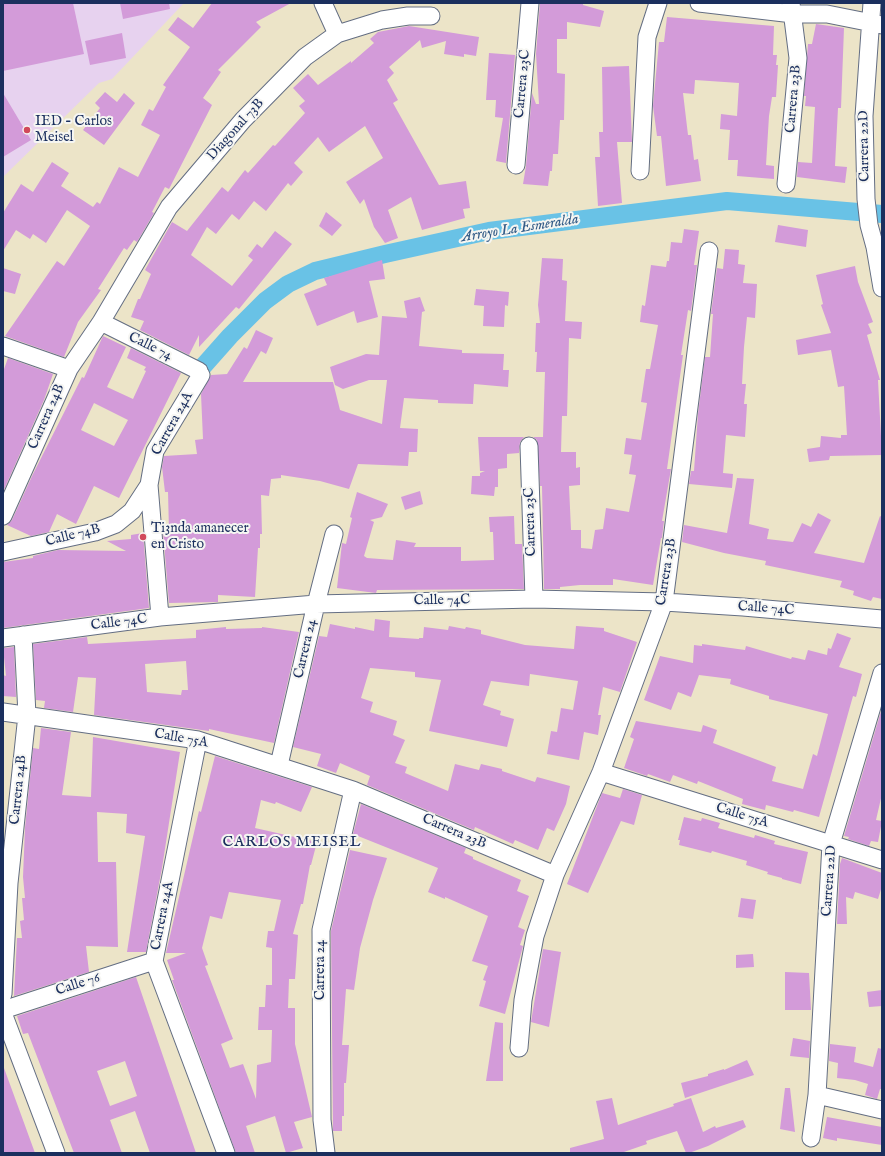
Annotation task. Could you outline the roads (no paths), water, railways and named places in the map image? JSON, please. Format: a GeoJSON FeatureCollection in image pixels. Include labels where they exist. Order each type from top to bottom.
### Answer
{"type":"FeatureCollection","features":[{"type":"Feature","properties":{"kind":"street"},"geometry":{"type":"LineString","coordinates":[[323,3],[337,34]]}},
{"type":"Feature","properties":{"kind":"street","name":"Carrera 23C"},"geometry":{"type":"LineString","coordinates":[[516,165],[530,3]]}},
{"type":"Feature","properties":{"kind":"street"},"geometry":{"type":"LineString","coordinates":[[640,171],[647,38],[658,3]]}},
{"type":"Feature","properties":{"kind":"street"},"geometry":{"type":"LineString","coordinates":[[699,3],[792,8],[877,24]]}},
{"type":"Feature","properties":{"kind":"street","name":"Carrera 22D"},"geometry":{"type":"LineString","coordinates":[[872,3],[877,24],[864,116],[866,199],[869,225],[875,247],[882,288]]}},
{"type":"Feature","properties":{"kind":"street","name":"Carrera 23B"},"geometry":{"type":"LineString","coordinates":[[786,184],[798,58],[792,8]]}},
{"type":"Feature","properties":{"kind":"street","name":"Diagonal 73B"},"geometry":{"type":"LineString","coordinates":[[101,322],[169,207],[243,120],[305,57],[337,34],[382,20],[408,16],[431,16]]}},
{"type":"Feature","properties":{"kind":"street","name":"Carrera 23B"},"geometry":{"type":"LineString","coordinates":[[519,1048],[527,971],[535,936],[555,875],[601,772],[664,602],[709,251]]}},
{"type":"Feature","properties":{"kind":"street","name":"Carrera 24B"},"geometry":{"type":"LineString","coordinates":[[3,516],[69,368],[101,322]]}},
{"type":"Feature","properties":{"kind":"street","name":"Calle 74"},"geometry":{"type":"LineString","coordinates":[[101,322],[200,373]]}},
{"type":"Feature","properties":{"kind":"street"},"geometry":{"type":"LineString","coordinates":[[3,346],[69,368]]}},
{"type":"Feature","properties":{"kind":"street","name":"Carrera 24A"},"geometry":{"type":"LineString","coordinates":[[160,617],[149,485],[155,452],[200,373]]}},
{"type":"Feature","properties":{"kind":"street","name":"Carrera 23C"},"geometry":{"type":"LineString","coordinates":[[530,446],[534,599]]}},
{"type":"Feature","properties":{"kind":"street","name":"Calle 74B"},"geometry":{"type":"LineString","coordinates":[[3,552],[95,532],[116,524],[132,511],[149,485]]}},
{"type":"Feature","properties":{"kind":"street","name":"Carrera 24"},"geometry":{"type":"LineString","coordinates":[[280,764],[316,604],[334,534]]}},
{"type":"Feature","properties":{"kind":"street","name":"Calle 74C"},"geometry":{"type":"LineString","coordinates":[[3,638],[160,617],[316,604],[534,599],[664,602],[766,608],[882,619]]}},
{"type":"Feature","properties":{"kind":"street","name":"Carrera 24B"},"geometry":{"type":"LineString","coordinates":[[3,994],[9,883],[27,715],[23,635]]}},
{"type":"Feature","properties":{"kind":"street","name":"Carrera 22D"},"geometry":{"type":"LineString","coordinates":[[811,1138],[817,1095],[831,844],[882,673]]}},
{"type":"Feature","properties":{"kind":"street","name":"Calle 75A"},"geometry":{"type":"LineString","coordinates":[[3,712],[198,740],[280,764],[353,790]]}},
{"type":"Feature","properties":{"kind":"street","name":"Carrera 24A"},"geometry":{"type":"LineString","coordinates":[[198,740],[154,961],[226,1153]]}},
{"type":"Feature","properties":{"kind":"street","name":"Calle 75A"},"geometry":{"type":"LineString","coordinates":[[601,772],[882,860]]}},
{"type":"Feature","properties":{"kind":"street","name":"Carrera 23B"},"geometry":{"type":"LineString","coordinates":[[353,790],[555,875]]}},
{"type":"Feature","properties":{"kind":"street","name":"Carrera 24"},"geometry":{"type":"LineString","coordinates":[[326,1153],[322,1120],[321,930],[353,790]]}},
{"type":"Feature","properties":{"kind":"street","name":"Calle 76"},"geometry":{"type":"LineString","coordinates":[[3,1011],[154,961]]}},
{"type":"Feature","properties":{"kind":"street"},"geometry":{"type":"LineString","coordinates":[[3,1011],[56,1153]]}},
{"type":"Feature","properties":{"kind":"street"},"geometry":{"type":"LineString","coordinates":[[817,1095],[882,1110]]}},
{"type":"Feature","properties":{"kind":"waterway","name":"Arroyo La Esmeralda"},"geometry":{"type":"LineString","coordinates":[[199,371],[230,336],[265,301],[288,284],[315,271],[385,254],[489,231],[727,201],[882,214]]}},
{"type":"Feature","properties":{"kind":"place","name":"IED - Carlos Meisel"},"geometry":{"type":"Point","coordinates":[27,130]}},
{"type":"Feature","properties":{"kind":"place","name":"Ti3nda amanecer en Cristo"},"geometry":{"type":"Point","coordinates":[143,537]}},
{"type":"Feature","properties":{"kind":"district","name":"CARLOS MEISEL"},"geometry":{"type":"Point","coordinates":[292,843]}}]}
